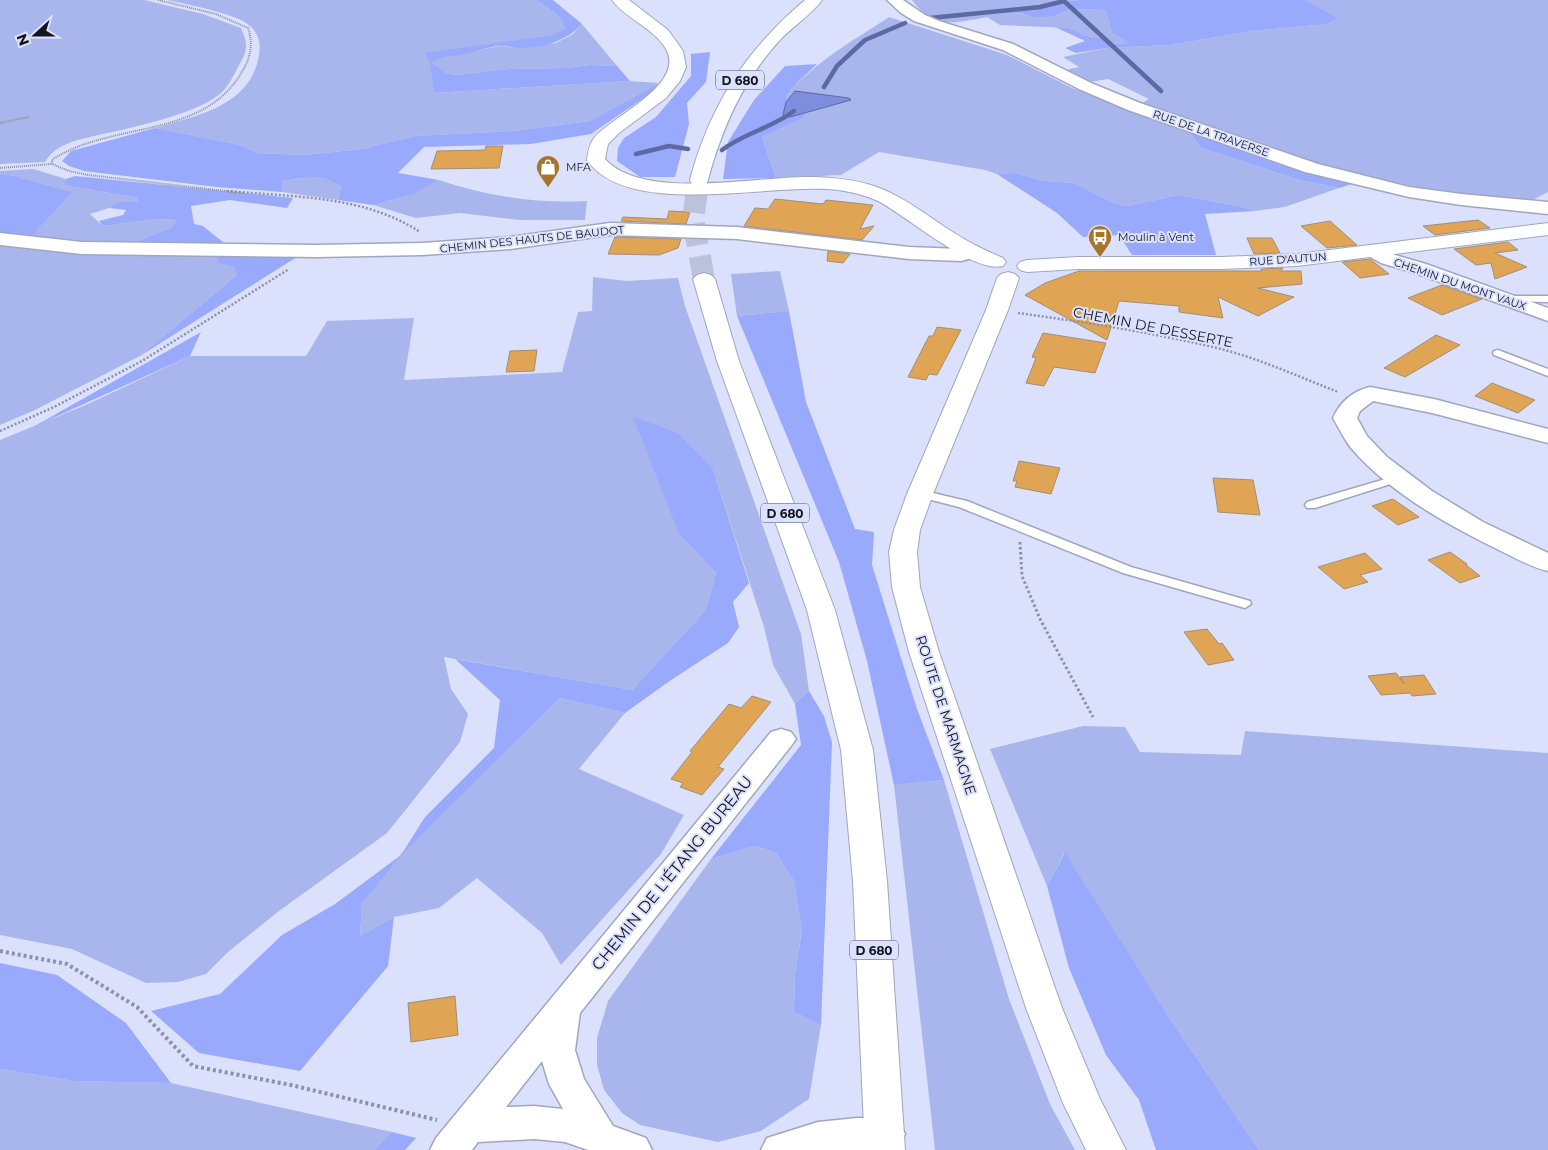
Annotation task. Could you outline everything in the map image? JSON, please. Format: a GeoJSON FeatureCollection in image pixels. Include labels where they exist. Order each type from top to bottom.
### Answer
{"type":"FeatureCollection","features":[{"type":"Feature","properties":{"kind":"main road"},"geometry":{"type":"LineString","coordinates":[[620,0],[634,13],[662,33],[672,48],[678,62],[675,78],[659,95],[616,126],[599,143],[596,160],[608,173],[650,187],[680,189],[808,184],[833,184],[861,188],[902,206],[949,238],[973,252],[1010,269]]}},
{"type":"Feature","properties":{"kind":"main road","name":"D 680"},"geometry":{"type":"LineString","coordinates":[[699,180],[713,130],[729,98],[748,67],[768,41],[814,0]]}},
{"type":"Feature","properties":{"kind":"main road","name":"RUE D'AUTUN"},"geometry":{"type":"LineString","coordinates":[[1010,269],[1078,263],[1221,263],[1297,260],[1548,229]]}},
{"type":"Feature","properties":{"kind":"main road","name":"ROUTE DE MARMAGNE"},"geometry":{"type":"LineString","coordinates":[[1010,269],[997,310],[920,494],[907,530],[903,552],[908,596],[924,652],[1044,1008],[1082,1102],[1106,1150]]}},
{"type":"Feature","properties":{"kind":"main road","name":"D 680"},"geometry":{"type":"LineString","coordinates":[[704,279],[728,362],[821,610],[857,750],[870,882],[885,1142]]}},
{"type":"Feature","properties":{"kind":"street","name":"RUE DE LA TRAVERSE"},"geometry":{"type":"LineString","coordinates":[[894,0],[916,18],[1007,46],[1085,86],[1133,106],[1324,171],[1408,192],[1474,202],[1548,208]]}},
{"type":"Feature","properties":{"kind":"street","name":"CHEMIN DES HAUTS DE BAUDOT"},"geometry":{"type":"LineString","coordinates":[[0,238],[82,248],[316,250],[432,248],[510,243],[610,229],[737,233],[946,255],[961,255],[973,252]]}},
{"type":"Feature","properties":{"kind":"street","name":"CHEMIN DU MONT VAUX"},"geometry":{"type":"LineString","coordinates":[[1374,251],[1388,259],[1548,315]]}},
{"type":"Feature","properties":{"kind":"street"},"geometry":{"type":"LineString","coordinates":[[1548,436],[1434,406],[1370,394],[1357,401],[1348,410],[1346,418],[1360,443],[1380,464],[1419,494],[1465,522],[1520,551],[1548,563]]}},
{"type":"Feature","properties":{"kind":"street","name":"CHEMIN DE L'ÉTANG BUREAU"},"geometry":{"type":"LineString","coordinates":[[459,1138],[780,739]]}},
{"type":"Feature","properties":{"kind":"street"},"geometry":{"type":"LineString","coordinates":[[563,1008],[557,1050],[567,1084],[599,1136]]}},
{"type":"Feature","properties":{"kind":"street"},"geometry":{"type":"LineString","coordinates":[[459,1138],[517,1122],[556,1124],[599,1136],[633,1150]]}},
{"type":"Feature","properties":{"kind":"street"},"geometry":{"type":"LineString","coordinates":[[780,1150],[818,1138],[857,1134],[885,1142]]}},
{"type":"Feature","properties":{"kind":"lane"},"geometry":{"type":"LineString","coordinates":[[1503,298],[1548,299]]}},
{"type":"Feature","properties":{"kind":"lane"},"geometry":{"type":"LineString","coordinates":[[1498,353],[1548,373]]}},
{"type":"Feature","properties":{"kind":"lane"},"geometry":{"type":"LineString","coordinates":[[1311,505],[1399,478]]}},
{"type":"Feature","properties":{"kind":"lane"},"geometry":{"type":"LineString","coordinates":[[920,494],[962,504],[1127,570],[1245,604]]}},
{"type":"Feature","properties":{"kind":"path"},"geometry":{"type":"LineString","coordinates":[[52,164],[52,160],[74,147],[168,122],[210,107],[231,89],[237,81],[253,47],[248,28],[237,22],[210,13],[158,0]]}},
{"type":"Feature","properties":{"kind":"path"},"geometry":{"type":"LineString","coordinates":[[0,123],[29,117]]}},
{"type":"Feature","properties":{"kind":"path"},"geometry":{"type":"LineString","coordinates":[[0,168],[52,164],[60,169],[88,174],[220,191],[308,197],[353,205],[398,218],[411,224],[420,232],[432,248]]}},
{"type":"Feature","properties":{"kind":"path"},"geometry":{"type":"LineString","coordinates":[[0,430],[54,407],[142,360],[316,250]]}},
{"type":"Feature","properties":{"kind":"path","name":"CHEMIN DE DESSERTE"},"geometry":{"type":"LineString","coordinates":[[997,310],[1068,320],[1214,347],[1244,356],[1332,389],[1357,401]]}},
{"type":"Feature","properties":{"kind":"path"},"geometry":{"type":"LineString","coordinates":[[1020,527],[1022,576],[1040,619],[1093,717]]}},
{"type":"Feature","properties":{"kind":"path"},"geometry":{"type":"LineString","coordinates":[[0,951],[67,964],[137,1007],[193,1066],[291,1085],[427,1118],[459,1138]]}},
{"type":"Feature","properties":{"kind":"shaded area"},"geometry":{"type":"Polygon","coordinates":[[[0,0],[144,0],[203,14],[241,28],[246,44],[245,53],[231,81],[224,90],[212,100],[187,112],[77,140],[58,148],[45,162],[0,164],[0,0]]]}},
{"type":"Feature","properties":{"kind":"shaded area"},"geometry":{"type":"Polygon","coordinates":[[[167,0],[536,0],[559,16],[565,29],[553,35],[425,54],[434,59],[500,46],[518,48],[556,43],[573,34],[582,24],[617,66],[591,65],[564,68],[509,69],[457,75],[445,73],[434,93],[630,81],[659,83],[590,121],[513,131],[415,136],[362,149],[304,155],[258,153],[240,145],[155,128],[202,114],[231,99],[243,89],[252,76],[260,51],[259,42],[254,30],[235,17],[167,0]]]}},
{"type":"Feature","properties":{"kind":"shaded area"},"geometry":{"type":"Polygon","coordinates":[[[536,0],[553,0],[582,24],[560,40],[543,46],[516,48],[497,46],[440,58],[431,63],[445,73],[457,75],[509,69],[564,68],[591,65],[617,66],[630,81],[434,93],[430,63],[425,53],[552,35],[565,29],[559,16],[536,0]]]}},
{"type":"Feature","properties":{"kind":"shaded area"},"geometry":{"type":"Polygon","coordinates":[[[912,0],[1082,0],[1052,2],[1017,13],[1036,18],[1054,16],[1072,9],[1106,10],[1112,33],[1130,43],[1112,44],[1103,38],[1087,36],[1069,28],[1000,25],[987,17],[946,22],[928,16],[912,0]]]}},
{"type":"Feature","properties":{"kind":"shaded area"},"geometry":{"type":"Polygon","coordinates":[[[1082,0],[1306,0],[1338,18],[1327,24],[1251,31],[1171,45],[1106,48],[1076,53],[1065,48],[1085,41],[1055,27],[1069,28],[1087,36],[1103,38],[1112,44],[1129,43],[1112,33],[1106,10],[1072,9],[1054,16],[1036,18],[1015,12],[1040,7],[1052,2],[1082,0]]]}},
{"type":"Feature","properties":{"kind":"shaded area"},"geometry":{"type":"Polygon","coordinates":[[[1306,0],[1548,0],[1548,192],[1527,203],[1413,190],[1325,167],[1140,104],[1149,99],[1108,79],[1090,82],[1066,70],[1079,67],[1063,57],[1106,48],[1171,45],[1251,31],[1327,24],[1338,18],[1306,0]]]}},
{"type":"Feature","properties":{"kind":"shaded area"},"geometry":{"type":"Polygon","coordinates":[[[889,17],[1007,55],[1072,88],[1187,130],[1202,148],[1299,180],[1339,188],[1285,207],[1255,211],[1178,195],[1128,206],[1113,203],[1075,183],[1044,181],[1015,173],[997,174],[985,170],[879,152],[841,175],[776,178],[762,137],[803,118],[806,113],[788,106],[786,96],[821,62],[889,17]]]}},
{"type":"Feature","properties":{"kind":"shaded area"},"geometry":{"type":"Polygon","coordinates":[[[710,52],[706,82],[687,103],[689,124],[675,177],[640,177],[617,161],[618,148],[624,138],[656,117],[691,76],[691,54],[710,52]]]}},
{"type":"Feature","properties":{"kind":"shaded area"},"geometry":{"type":"Polygon","coordinates":[[[817,64],[786,96],[788,106],[806,113],[803,118],[762,137],[776,178],[723,179],[728,142],[754,100],[785,66],[817,64]]]}},
{"type":"Feature","properties":{"kind":"shaded area"},"geometry":{"type":"Polygon","coordinates":[[[659,83],[651,93],[591,134],[531,144],[424,147],[398,173],[439,180],[415,194],[373,205],[338,200],[341,187],[327,179],[320,178],[282,181],[282,192],[217,187],[84,171],[69,166],[62,161],[71,151],[155,128],[240,145],[258,153],[304,155],[362,149],[415,136],[513,131],[590,121],[659,83]]]}},
{"type":"Feature","properties":{"kind":"shaded area"},"geometry":{"type":"Polygon","coordinates":[[[795,91],[849,98],[851,100],[790,117],[783,115],[786,102],[795,91]]]}},
{"type":"Feature","properties":{"kind":"shaded area"},"geometry":{"type":"Polygon","coordinates":[[[1187,130],[1281,165],[1352,184],[1339,188],[1299,180],[1202,148],[1187,130]]]}},
{"type":"Feature","properties":{"kind":"shaded area"},"geometry":{"type":"Polygon","coordinates":[[[33,169],[66,179],[64,185],[138,198],[138,202],[118,202],[109,208],[90,214],[103,226],[155,219],[177,220],[172,227],[130,244],[80,243],[32,236],[71,192],[10,175],[0,175],[0,171],[33,169]]]}},
{"type":"Feature","properties":{"kind":"shaded area"},"geometry":{"type":"Polygon","coordinates":[[[1015,173],[1044,181],[1075,183],[1113,203],[1128,206],[1178,195],[1255,211],[1205,214],[1216,255],[1132,255],[1119,235],[1083,237],[1057,213],[997,174],[1015,173]]]}},
{"type":"Feature","properties":{"kind":"shaded area"},"geometry":{"type":"Polygon","coordinates":[[[0,175],[10,175],[72,192],[32,236],[0,234],[0,175]]]}},
{"type":"Feature","properties":{"kind":"shaded area"},"geometry":{"type":"Polygon","coordinates":[[[75,176],[293,198],[287,208],[230,200],[191,206],[194,224],[203,226],[223,242],[222,246],[130,244],[172,227],[177,220],[155,219],[103,226],[99,221],[123,215],[126,210],[109,208],[118,202],[138,202],[138,198],[64,185],[66,179],[75,176]]]}},
{"type":"Feature","properties":{"kind":"shaded area"},"geometry":{"type":"Polygon","coordinates":[[[315,177],[333,180],[341,187],[338,200],[282,192],[282,181],[315,177]]]}},
{"type":"Feature","properties":{"kind":"shaded area"},"geometry":{"type":"Polygon","coordinates":[[[439,180],[457,186],[512,198],[568,202],[587,201],[585,220],[519,220],[460,213],[416,218],[373,205],[415,194],[439,180]]]}},
{"type":"Feature","properties":{"kind":"shaded area"},"geometry":{"type":"Polygon","coordinates":[[[0,244],[94,255],[219,255],[219,263],[236,267],[237,275],[140,356],[35,410],[0,425],[0,244]]]}},
{"type":"Feature","properties":{"kind":"shaded area"},"geometry":{"type":"Polygon","coordinates":[[[219,255],[297,257],[140,356],[237,275],[235,267],[218,263],[219,255]]]}},
{"type":"Feature","properties":{"kind":"shaded area"},"geometry":{"type":"Polygon","coordinates":[[[780,271],[789,311],[737,316],[731,274],[780,271]]]}},
{"type":"Feature","properties":{"kind":"shaded area"},"geometry":{"type":"Polygon","coordinates":[[[593,277],[626,281],[678,278],[685,306],[801,634],[809,691],[795,704],[773,665],[764,627],[713,469],[679,534],[716,573],[706,610],[632,690],[444,657],[451,689],[468,714],[460,742],[387,833],[279,911],[228,952],[206,974],[178,982],[146,983],[72,949],[0,935],[0,440],[88,404],[190,356],[306,356],[327,321],[414,318],[404,380],[562,372],[578,312],[592,311],[593,277]]]}},
{"type":"Feature","properties":{"kind":"shaded area"},"geometry":{"type":"Polygon","coordinates":[[[789,311],[806,402],[855,529],[874,532],[872,565],[917,709],[944,780],[894,785],[867,661],[839,562],[737,316],[789,311]]]}},
{"type":"Feature","properties":{"kind":"shaded area"},"geometry":{"type":"Polygon","coordinates":[[[201,332],[190,356],[33,427],[201,332]]]}},
{"type":"Feature","properties":{"kind":"shaded area"},"geometry":{"type":"Polygon","coordinates":[[[633,417],[678,433],[713,469],[749,583],[733,602],[739,627],[728,643],[625,713],[560,698],[401,855],[425,817],[494,748],[500,700],[455,659],[632,690],[706,610],[716,573],[679,534],[633,417]]]}},
{"type":"Feature","properties":{"kind":"shaded area"},"geometry":{"type":"Polygon","coordinates":[[[809,691],[824,716],[832,742],[821,1025],[794,1012],[795,974],[802,930],[794,881],[776,853],[755,846],[711,859],[801,745],[795,704],[809,691]]]}},
{"type":"Feature","properties":{"kind":"shaded area"},"geometry":{"type":"Polygon","coordinates":[[[560,698],[625,713],[579,769],[684,815],[661,854],[561,965],[542,933],[477,878],[439,908],[394,917],[360,936],[362,904],[401,854],[560,698]]]}},
{"type":"Feature","properties":{"kind":"shaded area"},"geometry":{"type":"Polygon","coordinates":[[[1083,726],[1125,727],[1140,752],[1241,755],[1245,731],[1548,753],[1548,1150],[1259,1150],[1170,1019],[1064,854],[1047,886],[990,749],[1083,726]]]}},
{"type":"Feature","properties":{"kind":"shaded area"},"geometry":{"type":"Polygon","coordinates":[[[944,780],[1009,999],[1050,1104],[1075,1150],[935,1150],[894,785],[944,780]]]}},
{"type":"Feature","properties":{"kind":"shaded area"},"geometry":{"type":"Polygon","coordinates":[[[755,846],[776,853],[794,881],[802,929],[795,974],[794,1012],[821,1025],[809,1099],[761,1131],[718,1142],[640,1125],[622,1113],[604,1090],[597,1065],[597,1038],[608,1001],[711,859],[755,846]]]}},
{"type":"Feature","properties":{"kind":"shaded area"},"geometry":{"type":"Polygon","coordinates":[[[1065,853],[1170,1019],[1259,1150],[1156,1150],[1139,1100],[1106,1055],[1069,968],[1047,886],[1065,853]]]}},
{"type":"Feature","properties":{"kind":"shaded area"},"geometry":{"type":"Polygon","coordinates":[[[401,855],[362,904],[360,936],[394,917],[388,966],[300,1071],[199,1053],[151,1011],[220,994],[282,935],[335,904],[401,855]]]}},
{"type":"Feature","properties":{"kind":"shaded area"},"geometry":{"type":"Polygon","coordinates":[[[0,963],[57,975],[126,1023],[171,1083],[74,1081],[0,1069],[0,963]]]}},
{"type":"Feature","properties":{"kind":"shaded area"},"geometry":{"type":"Polygon","coordinates":[[[0,1069],[74,1081],[171,1083],[392,1132],[374,1150],[0,1150],[0,1069]]]}},
{"type":"Feature","properties":{"kind":"shaded area"},"geometry":{"type":"Polygon","coordinates":[[[392,1132],[416,1138],[405,1150],[374,1150],[392,1132]]]}},
{"type":"Feature","properties":{"kind":"building"},"geometry":{"type":"Polygon","coordinates":[[[486,146],[503,146],[499,168],[431,169],[437,151],[485,150],[486,146]]]}},
{"type":"Feature","properties":{"kind":"building"},"geometry":{"type":"Polygon","coordinates":[[[775,199],[823,204],[826,200],[873,205],[860,229],[874,226],[862,240],[744,226],[755,208],[768,209],[775,199]]]}},
{"type":"Feature","properties":{"kind":"building"},"geometry":{"type":"Polygon","coordinates":[[[669,211],[690,212],[686,224],[621,221],[623,217],[667,219],[669,211]]]}},
{"type":"Feature","properties":{"kind":"building"},"geometry":{"type":"Polygon","coordinates":[[[1478,220],[1490,228],[1435,235],[1423,226],[1478,220]]]}},
{"type":"Feature","properties":{"kind":"building"},"geometry":{"type":"Polygon","coordinates":[[[1330,221],[1357,245],[1327,248],[1301,226],[1330,221]]]}},
{"type":"Feature","properties":{"kind":"building"},"geometry":{"type":"Polygon","coordinates":[[[615,237],[681,239],[678,248],[659,255],[608,254],[615,237]]]}},
{"type":"Feature","properties":{"kind":"building"},"geometry":{"type":"Polygon","coordinates":[[[1247,238],[1272,238],[1280,253],[1254,254],[1247,238]]]}},
{"type":"Feature","properties":{"kind":"building"},"geometry":{"type":"Polygon","coordinates":[[[1508,242],[1518,250],[1495,253],[1527,267],[1495,279],[1491,263],[1476,265],[1454,249],[1508,242]]]}},
{"type":"Feature","properties":{"kind":"building"},"geometry":{"type":"Polygon","coordinates":[[[828,251],[850,254],[843,263],[827,261],[828,251]]]}},
{"type":"Feature","properties":{"kind":"building"},"geometry":{"type":"Polygon","coordinates":[[[1370,259],[1389,274],[1360,278],[1342,262],[1370,259]]]}},
{"type":"Feature","properties":{"kind":"building"},"geometry":{"type":"Polygon","coordinates":[[[1283,268],[1281,271],[1301,271],[1302,284],[1258,288],[1294,297],[1258,316],[1218,297],[1223,318],[1179,312],[1179,306],[1119,301],[1107,340],[1025,295],[1045,283],[1079,271],[1262,271],[1261,269],[1283,268]]]}},
{"type":"Feature","properties":{"kind":"building"},"geometry":{"type":"Polygon","coordinates":[[[1442,285],[1482,299],[1442,315],[1408,298],[1442,285]]]}},
{"type":"Feature","properties":{"kind":"building"},"geometry":{"type":"Polygon","coordinates":[[[937,327],[961,330],[937,375],[929,374],[926,380],[908,377],[929,336],[933,336],[937,327]]]}},
{"type":"Feature","properties":{"kind":"building"},"geometry":{"type":"Polygon","coordinates":[[[1043,333],[1106,343],[1095,373],[1054,367],[1044,386],[1026,383],[1036,358],[1032,357],[1043,333]]]}},
{"type":"Feature","properties":{"kind":"building"},"geometry":{"type":"Polygon","coordinates":[[[1436,335],[1460,345],[1405,377],[1384,368],[1436,335]]]}},
{"type":"Feature","properties":{"kind":"building"},"geometry":{"type":"Polygon","coordinates":[[[537,350],[534,371],[506,372],[510,351],[537,350]]]}},
{"type":"Feature","properties":{"kind":"building"},"geometry":{"type":"Polygon","coordinates":[[[1492,383],[1535,400],[1518,413],[1475,396],[1492,383]]]}},
{"type":"Feature","properties":{"kind":"building"},"geometry":{"type":"Polygon","coordinates":[[[1019,461],[1060,468],[1051,494],[1015,487],[1017,481],[1013,481],[1019,461]]]}},
{"type":"Feature","properties":{"kind":"building"},"geometry":{"type":"Polygon","coordinates":[[[1213,478],[1253,480],[1260,515],[1218,512],[1213,478]]]}},
{"type":"Feature","properties":{"kind":"building"},"geometry":{"type":"Polygon","coordinates":[[[1393,499],[1419,517],[1398,525],[1372,506],[1393,499]]]}},
{"type":"Feature","properties":{"kind":"building"},"geometry":{"type":"Polygon","coordinates":[[[1450,552],[1480,576],[1460,583],[1428,560],[1450,552]]]}},
{"type":"Feature","properties":{"kind":"building"},"geometry":{"type":"Polygon","coordinates":[[[1365,553],[1382,569],[1360,575],[1368,582],[1344,589],[1318,567],[1365,553]]]}},
{"type":"Feature","properties":{"kind":"building"},"geometry":{"type":"Polygon","coordinates":[[[1207,629],[1219,644],[1222,643],[1234,660],[1208,665],[1184,632],[1207,629]]]}},
{"type":"Feature","properties":{"kind":"building"},"geometry":{"type":"Polygon","coordinates":[[[1396,673],[1404,684],[1400,677],[1424,675],[1436,694],[1412,696],[1410,693],[1381,695],[1368,676],[1396,673]]]}},
{"type":"Feature","properties":{"kind":"building"},"geometry":{"type":"Polygon","coordinates":[[[752,696],[771,702],[718,767],[724,769],[702,795],[680,787],[683,783],[671,779],[692,752],[690,751],[729,704],[741,708],[752,696]]]}},
{"type":"Feature","properties":{"kind":"building"},"geometry":{"type":"Polygon","coordinates":[[[455,996],[458,1035],[411,1042],[408,1003],[455,996]]]}},
{"type":"Feature","properties":{"kind":"waterway"},"geometry":{"type":"LineString","coordinates":[[1063,0],[1161,91]]}},
{"type":"Feature","properties":{"kind":"waterway"},"geometry":{"type":"LineString","coordinates":[[930,18],[1040,7],[1064,1]]}},
{"type":"Feature","properties":{"kind":"waterway"},"geometry":{"type":"LineString","coordinates":[[824,87],[837,66],[865,40],[905,23]]}},
{"type":"Feature","properties":{"kind":"waterway"},"geometry":{"type":"LineString","coordinates":[[722,150],[739,139],[777,122],[794,111]]}},
{"type":"Feature","properties":{"kind":"waterway"},"geometry":{"type":"LineString","coordinates":[[636,154],[669,146],[688,149]]}},
{"type":"Feature","properties":{"kind":"tunnel"},"geometry":{"type":"LineString","coordinates":[[697,193],[699,180]]}},
{"type":"Feature","properties":{"kind":"tunnel"},"geometry":{"type":"LineString","coordinates":[[697,191],[693,219],[704,279]]}},
{"type":"Feature","properties":{"kind":"place","name":"MFA"},"geometry":{"type":"Point","coordinates":[548,188]}},
{"type":"Feature","properties":{"kind":"place","name":"Moulin à Vent"},"geometry":{"type":"Point","coordinates":[1100,258]}}]}
